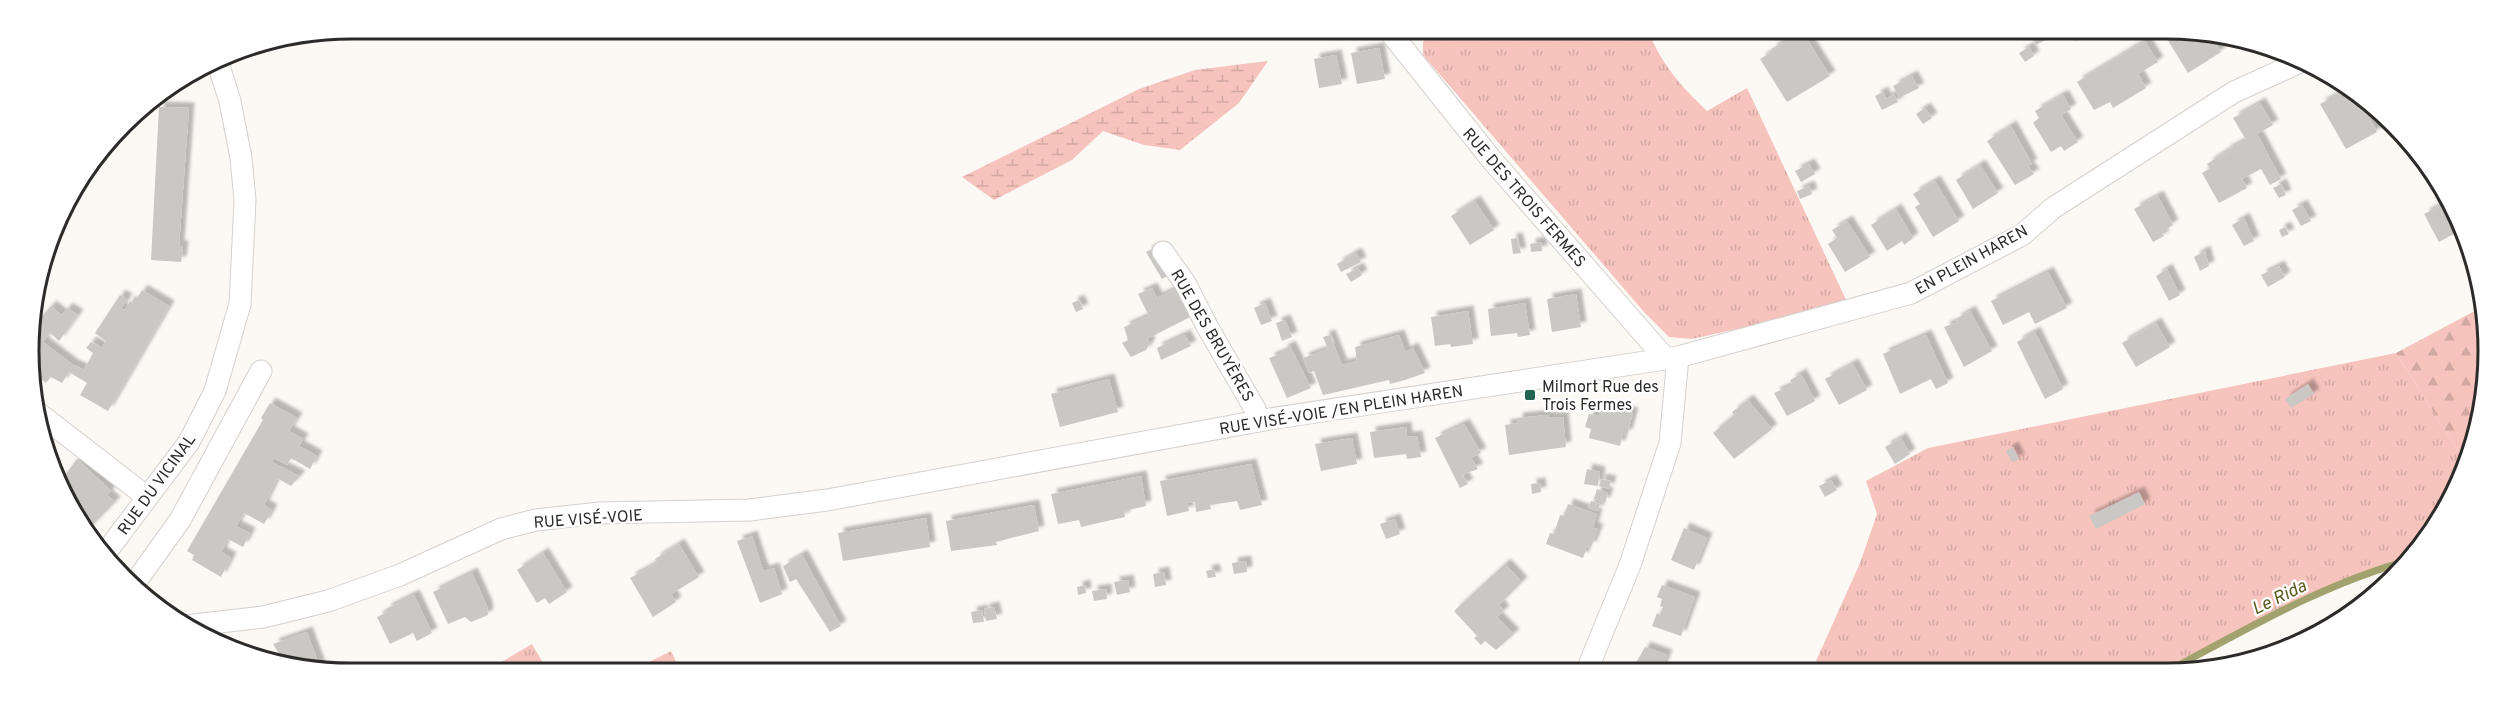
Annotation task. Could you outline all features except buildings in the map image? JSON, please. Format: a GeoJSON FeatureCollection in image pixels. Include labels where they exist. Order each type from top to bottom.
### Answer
{"type":"FeatureCollection","features":[{"type":"Feature","properties":{"kind":"street","name":"RUE DES TROIS FERMES"},"geometry":{"type":"LineString","coordinates":[[1402,39],[1492,159],[1671,357]]}},
{"type":"Feature","properties":{"kind":"street","name":"EN PLEIN HAREN"},"geometry":{"type":"LineString","coordinates":[[1671,357],[1911,293],[2022,235],[2053,208],[2234,92],[2292,66]]}},
{"type":"Feature","properties":{"kind":"street","name":"RUE DU VICINAL"},"geometry":{"type":"LineString","coordinates":[[109,548],[189,442],[215,391],[240,304],[245,200],[241,158],[230,101],[220,68]]}},
{"type":"Feature","properties":{"kind":"street","name":"RUE DES BRUYÈRES"},"geometry":{"type":"LineString","coordinates":[[1163,252],[1185,283],[1255,409],[1258,421]]}},
{"type":"Feature","properties":{"kind":"street","name":"RUE VISÉ-VOIE /EN PLEIN HAREN"},"geometry":{"type":"LineString","coordinates":[[1006,468],[1258,421],[1671,357]]}},
{"type":"Feature","properties":{"kind":"street"},"geometry":{"type":"LineString","coordinates":[[1590,663],[1630,565],[1670,443],[1671,357]]}},
{"type":"Feature","properties":{"kind":"street"},"geometry":{"type":"LineString","coordinates":[[138,579],[180,520],[261,371]]}},
{"type":"Feature","properties":{"kind":"street"},"geometry":{"type":"LineString","coordinates":[[47,420],[147,497]]}},
{"type":"Feature","properties":{"kind":"street","name":"RUE VISÉ-VOIE"},"geometry":{"type":"LineString","coordinates":[[201,624],[263,617],[328,601],[400,575],[501,529],[536,520],[600,513],[750,510],[826,500],[1006,468]]}},
{"type":"Feature","properties":{"kind":"green space"},"geometry":{"type":"Polygon","coordinates":[[[1426,39],[1652,39],[1673,75],[1707,111],[1747,88],[1848,304],[1692,339],[1669,337],[1644,312],[1423,55],[1423,42],[1426,39]]]}},
{"type":"Feature","properties":{"kind":"green space"},"geometry":{"type":"Polygon","coordinates":[[[1268,61],[1239,103],[1180,150],[1144,145],[1103,131],[1072,160],[994,200],[962,177],[1139,89],[1195,70],[1268,61]]]}},
{"type":"Feature","properties":{"kind":"green space"},"geometry":{"type":"Polygon","coordinates":[[[2475,311],[2478,351],[2475,392],[2472,412],[2460,454],[2396,353],[2475,311]]]}},
{"type":"Feature","properties":{"kind":"green space"},"geometry":{"type":"Polygon","coordinates":[[[2396,353],[2460,454],[2436,507],[2414,541],[2394,564],[2369,571],[2289,608],[2185,662],[1815,663],[1860,563],[1877,514],[1866,481],[1928,448],[2396,353]]]}},
{"type":"Feature","properties":{"kind":"green space"},"geometry":{"type":"Polygon","coordinates":[[[532,644],[543,663],[500,663],[532,644]]]}},
{"type":"Feature","properties":{"kind":"green space"},"geometry":{"type":"Polygon","coordinates":[[[671,651],[677,663],[647,663],[671,651]]]}},
{"type":"Feature","properties":{"kind":"waterway","name":"Le Rida"},"geometry":{"type":"LineString","coordinates":[[2185,662],[2315,595],[2393,565]]}},
{"type":"Feature","properties":{"kind":"place","name":"Milmort Rue des Trois Fermes"},"geometry":{"type":"Point","coordinates":[1530,395]}}]}
